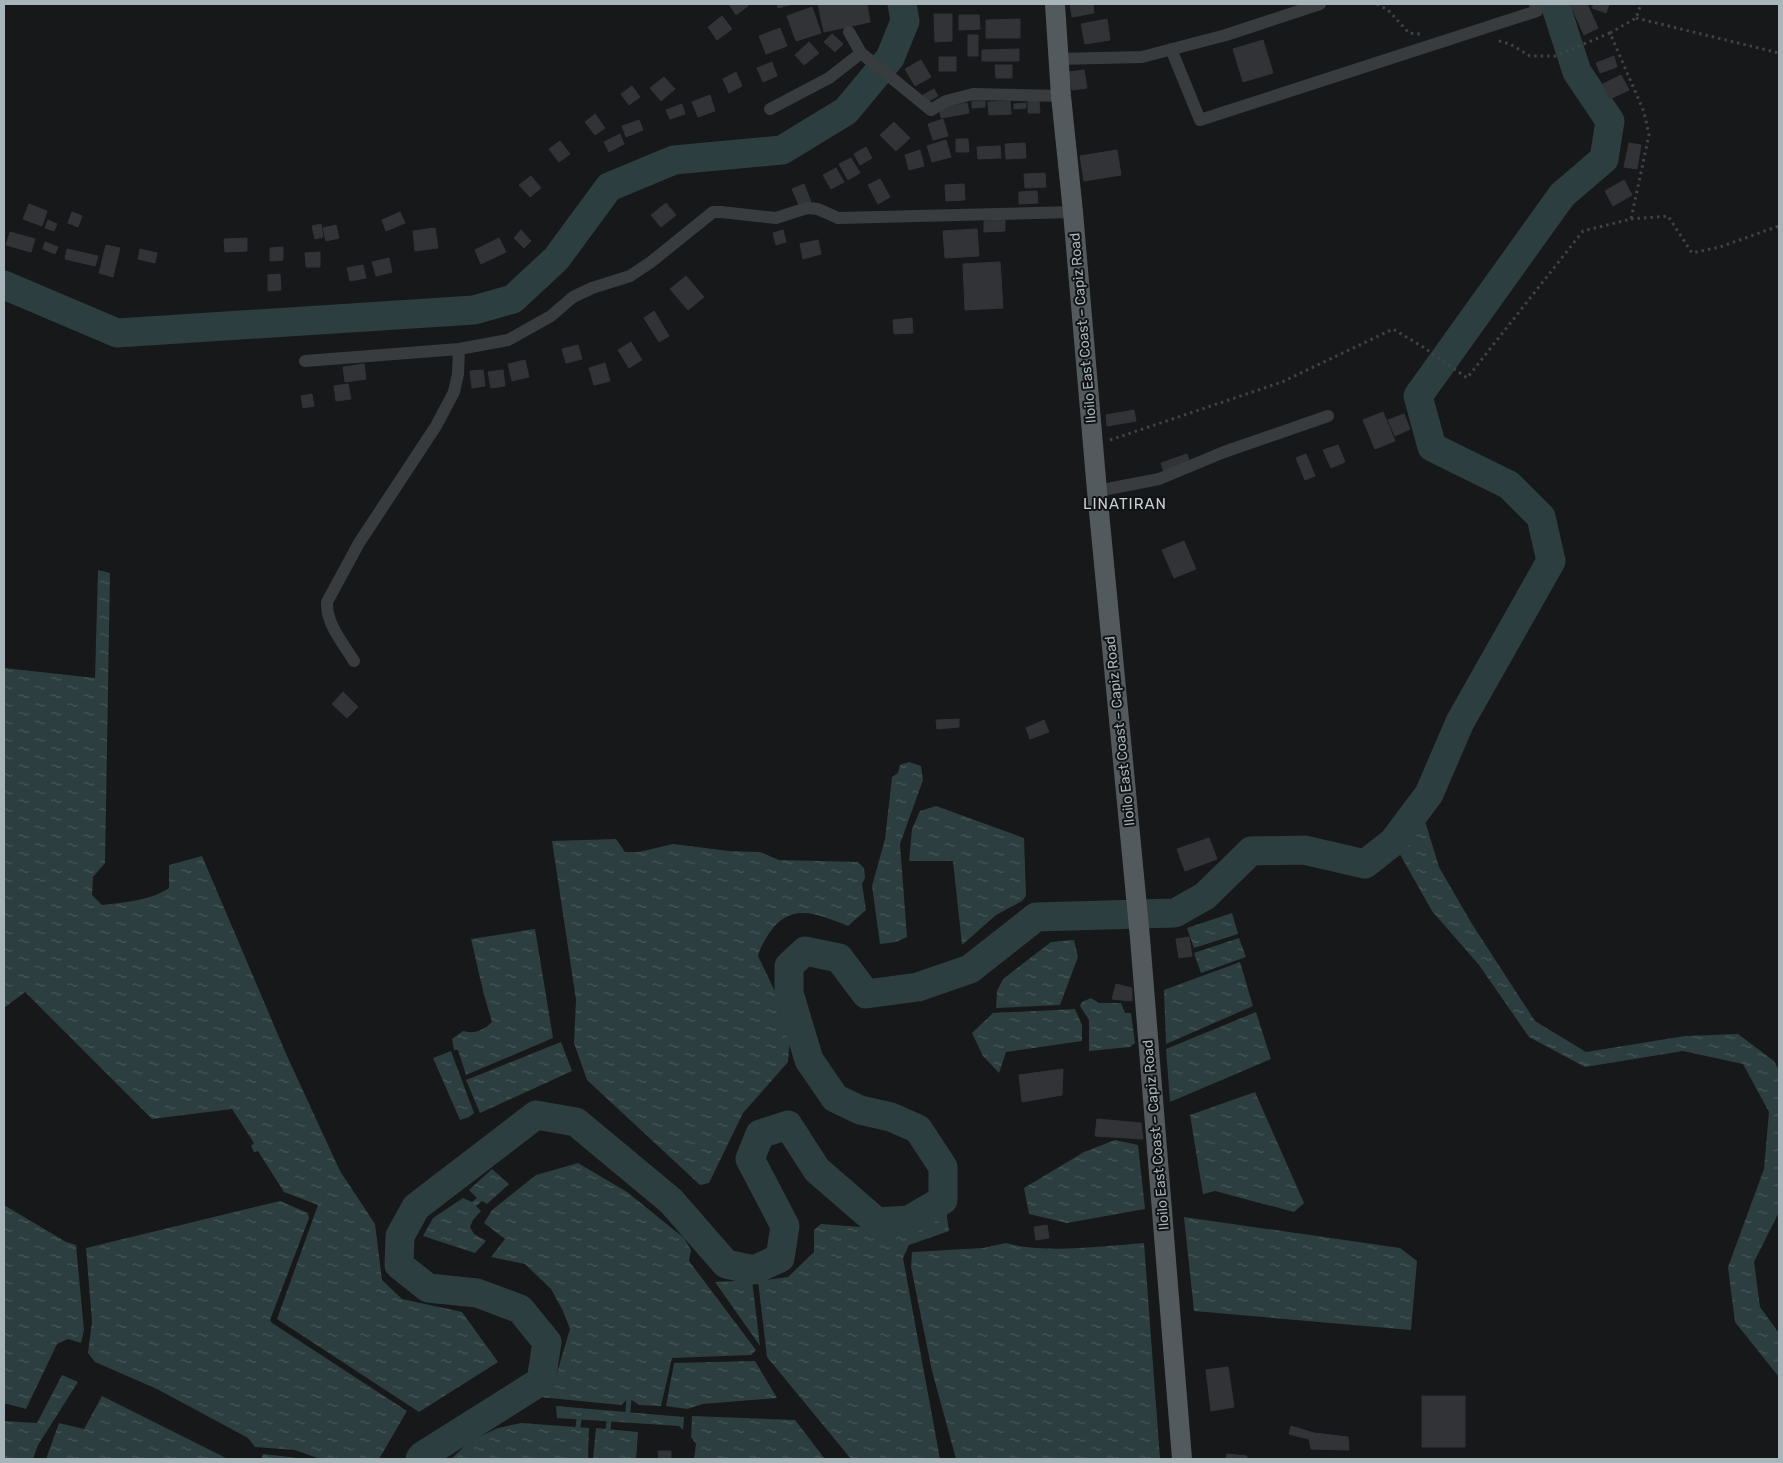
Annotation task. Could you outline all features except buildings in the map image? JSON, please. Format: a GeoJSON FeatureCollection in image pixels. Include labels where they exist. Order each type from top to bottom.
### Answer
{"type":"FeatureCollection","features":[{"type":"Feature","properties":{"kind":"main road","name":"Iloilo East Coast – Capiz Road"},"geometry":{"type":"LineString","coordinates":[[1054,4],[1097,491],[1140,938],[1182,1459]]}},
{"type":"Feature","properties":{"kind":"street"},"geometry":{"type":"LineString","coordinates":[[1058,59],[1142,57],[1226,35],[1320,4]]}},
{"type":"Feature","properties":{"kind":"street"},"geometry":{"type":"LineString","coordinates":[[1171,49],[1200,120],[1537,11],[1535,4]]}},
{"type":"Feature","properties":{"kind":"street"},"geometry":{"type":"LineString","coordinates":[[849,32],[861,53],[932,110],[946,101],[972,94],[1061,96]]}},
{"type":"Feature","properties":{"kind":"street"},"geometry":{"type":"LineString","coordinates":[[770,109],[829,78],[861,53]]}},
{"type":"Feature","properties":{"kind":"street"},"geometry":{"type":"LineString","coordinates":[[306,361],[459,349],[508,340],[551,316],[573,297],[592,288],[630,276],[651,262],[713,212],[776,218],[807,208],[838,218],[1073,212]]}},
{"type":"Feature","properties":{"kind":"street"},"geometry":{"type":"LineString","coordinates":[[354,661],[329,621],[326,612],[327,602],[359,543],[436,426],[454,392],[458,374],[459,349]]}},
{"type":"Feature","properties":{"kind":"street"},"geometry":{"type":"LineString","coordinates":[[1097,491],[1159,480],[1224,452],[1328,416]]}},
{"type":"Feature","properties":{"kind":"path"},"geometry":{"type":"LineString","coordinates":[[1555,56],[1610,33],[1636,18],[1641,4]]}},
{"type":"Feature","properties":{"kind":"path"},"geometry":{"type":"LineString","coordinates":[[1636,18],[1779,53]]}},
{"type":"Feature","properties":{"kind":"path"},"geometry":{"type":"LineString","coordinates":[[1610,33],[1644,112],[1649,135],[1631,218]]}},
{"type":"Feature","properties":{"kind":"path"},"geometry":{"type":"LineString","coordinates":[[1093,446],[1282,382],[1393,329],[1423,347],[1467,378],[1583,231],[1631,218],[1668,216],[1692,253],[1720,247],[1779,226]]}},
{"type":"Feature","properties":{"kind":"water"},"geometry":{"type":"Polygon","coordinates":[[[98,570],[110,573],[105,863],[93,877],[92,895],[102,905],[154,896],[169,888],[169,865],[202,856],[287,1056],[340,1171],[375,1224],[382,1280],[402,1299],[462,1312],[498,1362],[419,1412],[277,1319],[318,1205],[284,1192],[258,1151],[254,1152],[251,1146],[254,1143],[232,1109],[152,1119],[25,992],[4,1008],[4,668],[95,678],[98,570]]]}},
{"type":"Feature","properties":{"kind":"water"},"geometry":{"type":"Polygon","coordinates":[[[909,762],[921,766],[923,780],[900,844],[907,937],[896,942],[880,944],[872,886],[885,839],[892,777],[898,773],[900,765],[909,762]]]}},
{"type":"Feature","properties":{"kind":"water"},"geometry":{"type":"Polygon","coordinates":[[[936,806],[1024,838],[1026,896],[1022,901],[996,915],[962,945],[953,861],[909,861],[912,829],[920,811],[936,806]]]}},
{"type":"Feature","properties":{"kind":"water"},"geometry":{"type":"Polygon","coordinates":[[[1425,821],[1439,867],[1472,924],[1535,1021],[1586,1052],[1685,1036],[1738,1034],[1774,1061],[1779,1070],[1779,1212],[1754,1262],[1760,1307],[1779,1333],[1779,1377],[1735,1322],[1728,1267],[1764,1169],[1769,1112],[1743,1064],[1683,1051],[1585,1067],[1529,1037],[1479,965],[1432,911],[1393,842],[1425,821]]]}},
{"type":"Feature","properties":{"kind":"water"},"geometry":{"type":"Polygon","coordinates":[[[616,839],[625,852],[639,852],[673,844],[729,851],[760,852],[779,860],[858,862],[864,868],[865,878],[862,884],[866,910],[848,926],[806,913],[787,916],[778,922],[761,947],[758,956],[791,1025],[788,1062],[743,1113],[709,1183],[700,1185],[587,1080],[574,1043],[576,1000],[552,841],[616,839]]]}},
{"type":"Feature","properties":{"kind":"water"},"geometry":{"type":"Polygon","coordinates":[[[1232,913],[1238,934],[1194,948],[1187,928],[1232,913]]]}},
{"type":"Feature","properties":{"kind":"water"},"geometry":{"type":"Polygon","coordinates":[[[535,929],[553,1038],[466,1075],[458,1050],[454,1050],[452,1039],[463,1031],[478,1031],[492,1022],[471,939],[535,929]]]}},
{"type":"Feature","properties":{"kind":"water"},"geometry":{"type":"Polygon","coordinates":[[[1239,938],[1246,957],[1201,973],[1194,953],[1239,938]]]}},
{"type":"Feature","properties":{"kind":"water"},"geometry":{"type":"Polygon","coordinates":[[[1074,940],[1078,957],[1060,1005],[996,1008],[997,991],[1003,979],[1051,942],[1074,940]]]}},
{"type":"Feature","properties":{"kind":"water"},"geometry":{"type":"Polygon","coordinates":[[[1240,962],[1253,1006],[1166,1044],[1164,990],[1240,962]]]}},
{"type":"Feature","properties":{"kind":"water"},"geometry":{"type":"Polygon","coordinates":[[[1091,998],[1099,1003],[1121,1003],[1125,1013],[1131,1013],[1135,1043],[1130,1047],[1089,1051],[1089,1020],[1080,1006],[1082,1002],[1091,998]]]}},
{"type":"Feature","properties":{"kind":"water"},"geometry":{"type":"Polygon","coordinates":[[[1075,1009],[1082,1025],[1082,1041],[1006,1052],[999,1073],[983,1056],[972,1033],[993,1013],[1075,1009]]]}},
{"type":"Feature","properties":{"kind":"water"},"geometry":{"type":"Polygon","coordinates":[[[1256,1012],[1271,1059],[1170,1102],[1166,1049],[1256,1012]]]}},
{"type":"Feature","properties":{"kind":"water"},"geometry":{"type":"Polygon","coordinates":[[[561,1042],[572,1071],[480,1113],[466,1080],[561,1042]]]}},
{"type":"Feature","properties":{"kind":"water"},"geometry":{"type":"Polygon","coordinates":[[[451,1051],[474,1113],[460,1120],[433,1058],[451,1051]]]}},
{"type":"Feature","properties":{"kind":"water"},"geometry":{"type":"Polygon","coordinates":[[[1255,1092],[1304,1203],[1294,1212],[1215,1191],[1203,1194],[1190,1115],[1255,1092]]]}},
{"type":"Feature","properties":{"kind":"water"},"geometry":{"type":"Polygon","coordinates":[[[1115,1140],[1138,1145],[1145,1209],[1067,1223],[1029,1214],[1024,1188],[1084,1152],[1115,1140]]]}},
{"type":"Feature","properties":{"kind":"water"},"geometry":{"type":"Polygon","coordinates":[[[578,1163],[627,1192],[684,1238],[691,1250],[689,1261],[756,1350],[751,1355],[672,1358],[661,1406],[639,1405],[629,1398],[621,1405],[539,1397],[556,1376],[570,1329],[551,1289],[525,1264],[491,1257],[505,1239],[484,1223],[492,1210],[536,1175],[578,1163]]]}},
{"type":"Feature","properties":{"kind":"water"},"geometry":{"type":"Polygon","coordinates":[[[492,1169],[509,1184],[487,1204],[482,1201],[476,1206],[481,1211],[470,1227],[474,1234],[486,1241],[475,1253],[423,1236],[433,1218],[463,1198],[472,1202],[477,1198],[469,1190],[492,1169]]]}},
{"type":"Feature","properties":{"kind":"water"},"geometry":{"type":"Polygon","coordinates":[[[280,1201],[308,1213],[309,1218],[270,1320],[407,1411],[379,1459],[320,1459],[295,1450],[255,1447],[248,1438],[157,1389],[95,1362],[88,1353],[92,1322],[86,1248],[280,1201]]]}},
{"type":"Feature","properties":{"kind":"water"},"geometry":{"type":"Polygon","coordinates":[[[4,1205],[66,1242],[76,1245],[84,1330],[81,1343],[68,1339],[57,1344],[26,1409],[4,1403],[4,1205]]]}},
{"type":"Feature","properties":{"kind":"water"},"geometry":{"type":"Polygon","coordinates":[[[946,1210],[949,1231],[909,1245],[903,1258],[940,1459],[851,1459],[767,1357],[758,1281],[788,1277],[814,1252],[814,1230],[821,1224],[902,1230],[946,1210]]]}},
{"type":"Feature","properties":{"kind":"water"},"geometry":{"type":"Polygon","coordinates":[[[1184,1217],[1400,1248],[1417,1261],[1411,1330],[1194,1311],[1184,1217]]]}},
{"type":"Feature","properties":{"kind":"water"},"geometry":{"type":"Polygon","coordinates":[[[1006,1243],[1056,1249],[1144,1243],[1160,1459],[956,1459],[932,1371],[911,1267],[912,1252],[983,1248],[1006,1243]]]}},
{"type":"Feature","properties":{"kind":"water"},"geometry":{"type":"Polygon","coordinates":[[[752,1280],[760,1346],[715,1282],[752,1280]]]}},
{"type":"Feature","properties":{"kind":"water"},"geometry":{"type":"Polygon","coordinates":[[[755,1361],[777,1398],[703,1404],[687,1409],[666,1406],[674,1363],[755,1361]]]}},
{"type":"Feature","properties":{"kind":"water"},"geometry":{"type":"Polygon","coordinates":[[[62,1375],[78,1382],[38,1445],[33,1459],[4,1459],[4,1421],[37,1423],[62,1375]]]}},
{"type":"Feature","properties":{"kind":"water"},"geometry":{"type":"Polygon","coordinates":[[[102,1396],[228,1459],[46,1459],[59,1423],[84,1429],[102,1396]]]}},
{"type":"Feature","properties":{"kind":"water"},"geometry":{"type":"Polygon","coordinates":[[[556,1406],[684,1417],[683,1430],[679,1426],[557,1418],[556,1406]]]}},
{"type":"Feature","properties":{"kind":"water"},"geometry":{"type":"Polygon","coordinates":[[[692,1416],[795,1420],[825,1459],[694,1459],[696,1444],[691,1437],[692,1416]]]}},
{"type":"Feature","properties":{"kind":"water"},"geometry":{"type":"Polygon","coordinates":[[[521,1423],[589,1428],[588,1459],[451,1459],[470,1441],[498,1428],[521,1423]]]}},
{"type":"Feature","properties":{"kind":"water"},"geometry":{"type":"Polygon","coordinates":[[[596,1428],[638,1432],[636,1459],[593,1459],[596,1428]]]}},
{"type":"Feature","properties":{"kind":"water"},"geometry":{"type":"Polygon","coordinates":[[[263,1454],[307,1459],[261,1459],[263,1454]]]}},
{"type":"Feature","properties":{"kind":"waterway"},"geometry":{"type":"LineString","coordinates":[[4,285],[117,333],[474,310],[513,299],[556,259],[609,187],[674,160],[782,150],[846,111],[890,58],[905,21],[902,4]]}},
{"type":"Feature","properties":{"kind":"waterway"},"geometry":{"type":"LineString","coordinates":[[420,1459],[541,1381],[547,1342],[520,1309],[477,1293],[428,1288],[399,1265],[400,1236],[416,1207],[536,1115],[576,1122],[671,1201],[726,1264],[754,1270],[780,1258],[785,1226],[750,1159],[760,1134],[788,1125],[817,1170],[877,1222],[909,1220],[943,1200],[943,1167],[918,1129],[891,1117],[860,1110],[835,1098],[809,1060],[789,993],[789,966],[805,951],[839,958],[866,994],[918,987],[970,969],[1036,917],[1175,913],[1205,896],[1251,851],[1304,850],[1365,864],[1393,842],[1429,794],[1460,722],[1551,561],[1541,517],[1509,485],[1432,447],[1418,396],[1562,195],[1604,159],[1610,121],[1577,72],[1555,4]]}},
{"type":"Feature","properties":{"kind":"waterway"},"geometry":{"type":"LineString","coordinates":[[628,1411],[629,1398]]}},
{"type":"Feature","properties":{"kind":"waterway"},"geometry":{"type":"LineString","coordinates":[[578,1427],[579,1420]]}},
{"type":"Feature","properties":{"kind":"waterway"},"geometry":{"type":"LineString","coordinates":[[608,1429],[609,1422]]}},
{"type":"Feature","properties":{"kind":"district","name":"LINATIRAN"},"geometry":{"type":"Point","coordinates":[1125,504]}}]}
